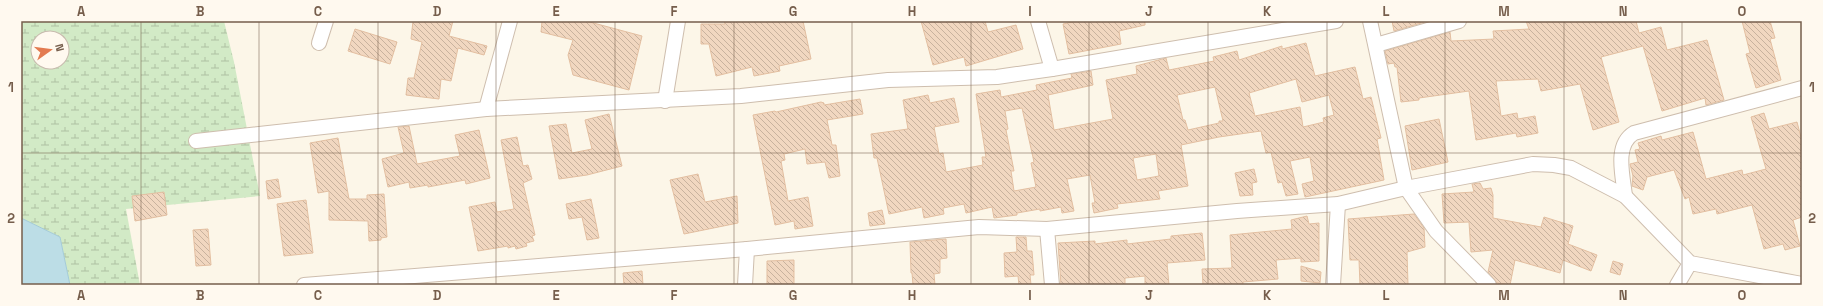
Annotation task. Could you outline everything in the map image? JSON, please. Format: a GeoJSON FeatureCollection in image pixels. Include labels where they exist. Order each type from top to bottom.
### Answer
{"type":"FeatureCollection","features":[{"type":"Feature","properties":{"kind":"street"},"geometry":{"type":"LineString","coordinates":[[319,43],[326,21]]}},
{"type":"Feature","properties":{"kind":"street"},"geometry":{"type":"LineString","coordinates":[[486,108],[510,21]]}},
{"type":"Feature","properties":{"kind":"street"},"geometry":{"type":"LineString","coordinates":[[665,101],[678,21]]}},
{"type":"Feature","properties":{"kind":"street"},"geometry":{"type":"LineString","coordinates":[[1038,21],[1052,69]]}},
{"type":"Feature","properties":{"kind":"street"},"geometry":{"type":"LineString","coordinates":[[196,141],[486,108],[665,101],[742,96],[888,80],[997,77],[1336,21]]}},
{"type":"Feature","properties":{"kind":"street"},"geometry":{"type":"LineString","coordinates":[[1370,21],[1406,188],[1436,230],[1489,285]]}},
{"type":"Feature","properties":{"kind":"street"},"geometry":{"type":"LineString","coordinates":[[1376,45],[1459,21]]}},
{"type":"Feature","properties":{"kind":"street"},"geometry":{"type":"LineString","coordinates":[[1625,196],[1622,152],[1623,144],[1628,137],[1634,134],[1802,88]]}},
{"type":"Feature","properties":{"kind":"street"},"geometry":{"type":"LineString","coordinates":[[304,285],[746,249],[979,227],[1047,229],[1237,211],[1338,204],[1406,188],[1533,164],[1554,165],[1571,168],[1625,196],[1690,263],[1802,284]]}},
{"type":"Feature","properties":{"kind":"street"},"geometry":{"type":"LineString","coordinates":[[1333,285],[1338,204]]}},
{"type":"Feature","properties":{"kind":"street"},"geometry":{"type":"LineString","coordinates":[[1047,229],[1052,285]]}},
{"type":"Feature","properties":{"kind":"street"},"geometry":{"type":"LineString","coordinates":[[746,249],[746,285]]}},
{"type":"Feature","properties":{"kind":"street"},"geometry":{"type":"LineString","coordinates":[[1677,285],[1690,263]]}},
{"type":"Feature","properties":{"kind":"green space"},"geometry":{"type":"Polygon","coordinates":[[[21,21],[224,21],[234,62],[260,196],[126,209],[140,285],[70,285],[60,237],[21,218],[21,21]]]}},
{"type":"Feature","properties":{"kind":"water"},"geometry":{"type":"Polygon","coordinates":[[[21,218],[60,237],[70,285],[21,285],[21,218]]]}},
{"type":"Feature","properties":{"kind":"building"},"geometry":{"type":"Polygon","coordinates":[[[413,21],[453,21],[449,36],[487,46],[484,55],[458,48],[451,81],[441,79],[439,99],[406,95],[408,78],[414,78],[422,42],[411,39],[413,21]]]}},
{"type":"Feature","properties":{"kind":"building"},"geometry":{"type":"Polygon","coordinates":[[[542,21],[586,21],[642,36],[629,90],[573,75],[568,55],[573,40],[541,32],[542,21]]]}},
{"type":"Feature","properties":{"kind":"building"},"geometry":{"type":"Polygon","coordinates":[[[724,21],[803,21],[811,59],[779,66],[780,71],[754,76],[752,67],[716,76],[709,44],[701,44],[701,24],[725,24],[724,21]]]}},
{"type":"Feature","properties":{"kind":"building"},"geometry":{"type":"Polygon","coordinates":[[[921,21],[985,21],[988,32],[1016,25],[1023,49],[966,66],[964,57],[933,65],[921,21]]]}},
{"type":"Feature","properties":{"kind":"building"},"geometry":{"type":"Polygon","coordinates":[[[1077,21],[1145,21],[1145,25],[1119,31],[1121,44],[1069,54],[1063,24],[1077,21]]]}},
{"type":"Feature","properties":{"kind":"building"},"geometry":{"type":"Polygon","coordinates":[[[1392,21],[1428,21],[1394,31],[1392,21]]]}},
{"type":"Feature","properties":{"kind":"building"},"geometry":{"type":"Polygon","coordinates":[[[1526,21],[1636,21],[1639,33],[1661,27],[1667,50],[1707,40],[1724,100],[1706,105],[1705,98],[1662,111],[1643,46],[1601,57],[1619,122],[1593,130],[1580,84],[1541,91],[1538,79],[1496,81],[1501,116],[1517,113],[1518,119],[1535,116],[1538,133],[1517,137],[1516,133],[1476,140],[1469,91],[1401,102],[1397,67],[1395,67],[1394,63],[1388,64],[1385,51],[1450,32],[1451,41],[1494,39],[1493,31],[1529,29],[1526,21]]]}},
{"type":"Feature","properties":{"kind":"building"},"geometry":{"type":"Polygon","coordinates":[[[1742,21],[1770,21],[1775,38],[1770,39],[1781,80],[1756,88],[1746,54],[1750,53],[1742,21]]]}},
{"type":"Feature","properties":{"kind":"building"},"geometry":{"type":"Polygon","coordinates":[[[355,29],[397,42],[390,64],[348,51],[355,29]]]}},
{"type":"Feature","properties":{"kind":"building"},"geometry":{"type":"Polygon","coordinates":[[[1306,43],[1315,76],[1355,67],[1363,99],[1371,97],[1381,138],[1377,139],[1384,180],[1305,197],[1302,184],[1314,181],[1310,157],[1290,161],[1298,194],[1286,196],[1282,182],[1278,183],[1271,152],[1266,153],[1261,131],[1219,137],[1181,145],[1188,186],[1158,191],[1160,199],[1117,204],[1118,208],[1094,213],[1092,203],[1095,203],[1090,175],[1067,179],[1074,211],[1062,213],[1061,207],[1040,211],[1040,209],[1017,213],[1017,215],[994,218],[992,207],[966,213],[964,204],[943,208],[944,214],[924,218],[922,207],[889,214],[877,158],[874,158],[871,134],[908,129],[903,100],[928,95],[930,103],[954,98],[959,122],[934,127],[939,154],[943,153],[946,172],[983,165],[982,157],[986,157],[976,94],[1000,90],[1001,97],[1037,90],[1036,85],[1072,78],[1071,74],[1091,71],[1093,85],[1048,95],[1054,130],[1113,119],[1106,80],[1137,74],[1136,66],[1166,58],[1169,70],[1214,61],[1213,57],[1237,51],[1239,60],[1282,46],[1282,49],[1306,43]],[[1296,79],[1249,93],[1255,116],[1300,107],[1303,127],[1324,122],[1323,118],[1334,115],[1329,95],[1302,102],[1296,79]],[[1215,87],[1177,95],[1183,120],[1185,120],[1188,130],[1223,121],[1215,87]],[[1022,108],[1005,111],[1008,129],[1006,130],[1014,171],[1011,171],[1014,191],[1036,187],[1031,163],[1034,162],[1022,108]],[[1156,154],[1133,158],[1137,180],[1159,176],[1156,154]]]}},
{"type":"Feature","properties":{"kind":"building"},"geometry":{"type":"Polygon","coordinates":[[[860,99],[863,114],[827,120],[832,145],[836,145],[840,176],[829,178],[825,162],[807,164],[805,149],[784,154],[785,160],[781,161],[788,201],[808,197],[813,226],[795,229],[794,221],[775,225],[753,115],[776,112],[821,102],[824,103],[824,105],[860,99]]]}},
{"type":"Feature","properties":{"kind":"building"},"geometry":{"type":"Polygon","coordinates":[[[1764,113],[1769,129],[1797,122],[1802,141],[1802,217],[1793,220],[1800,246],[1785,250],[1783,244],[1764,249],[1752,205],[1717,214],[1716,209],[1693,214],[1689,197],[1685,199],[1674,170],[1647,177],[1643,190],[1632,186],[1633,176],[1630,164],[1638,162],[1635,150],[1640,149],[1638,143],[1661,136],[1662,140],[1693,132],[1706,179],[1742,170],[1743,175],[1766,169],[1751,117],[1764,113]]]}},
{"type":"Feature","properties":{"kind":"building"},"geometry":{"type":"Polygon","coordinates":[[[609,114],[622,166],[587,175],[559,179],[549,126],[566,124],[572,153],[592,149],[585,120],[609,114]]]}},
{"type":"Feature","properties":{"kind":"building"},"geometry":{"type":"Polygon","coordinates":[[[1439,119],[1448,162],[1412,170],[1405,126],[1439,119]]]}},
{"type":"Feature","properties":{"kind":"building"},"geometry":{"type":"Polygon","coordinates":[[[409,126],[417,164],[460,156],[455,135],[479,130],[490,178],[466,184],[465,180],[428,187],[428,185],[410,188],[409,182],[388,187],[382,159],[404,153],[398,127],[409,126]]]}},
{"type":"Feature","properties":{"kind":"building"},"geometry":{"type":"Polygon","coordinates":[[[517,137],[523,166],[528,165],[532,179],[523,183],[535,235],[532,236],[534,241],[526,243],[527,246],[516,249],[515,246],[508,248],[508,246],[478,251],[469,207],[495,202],[497,212],[514,209],[501,140],[517,137]]]}},
{"type":"Feature","properties":{"kind":"building"},"geometry":{"type":"Polygon","coordinates":[[[338,138],[349,199],[367,199],[367,195],[384,194],[387,237],[381,238],[381,240],[369,241],[368,221],[329,220],[329,191],[318,193],[310,143],[338,138]]]}},
{"type":"Feature","properties":{"kind":"building"},"geometry":{"type":"Polygon","coordinates":[[[1254,169],[1257,182],[1252,183],[1253,195],[1240,196],[1235,173],[1254,169]]]}},
{"type":"Feature","properties":{"kind":"building"},"geometry":{"type":"Polygon","coordinates":[[[698,174],[705,202],[737,196],[738,223],[684,234],[670,180],[698,174]]]}},
{"type":"Feature","properties":{"kind":"building"},"geometry":{"type":"Polygon","coordinates":[[[278,179],[281,197],[268,199],[266,181],[278,179]]]}},
{"type":"Feature","properties":{"kind":"building"},"geometry":{"type":"Polygon","coordinates":[[[1480,183],[1483,189],[1491,188],[1493,195],[1493,218],[1541,227],[1544,217],[1573,226],[1568,244],[1597,255],[1591,271],[1563,260],[1560,273],[1515,260],[1510,285],[1497,283],[1488,272],[1493,250],[1471,252],[1469,222],[1444,223],[1442,194],[1474,192],[1472,184],[1480,183]]]}},
{"type":"Feature","properties":{"kind":"building"},"geometry":{"type":"Polygon","coordinates":[[[164,192],[167,215],[135,221],[132,196],[164,192]]]}},
{"type":"Feature","properties":{"kind":"building"},"geometry":{"type":"Polygon","coordinates":[[[591,199],[599,238],[587,240],[582,217],[569,219],[566,204],[591,199]]]}},
{"type":"Feature","properties":{"kind":"building"},"geometry":{"type":"Polygon","coordinates":[[[306,200],[313,253],[284,256],[277,204],[306,200]]]}},
{"type":"Feature","properties":{"kind":"building"},"geometry":{"type":"Polygon","coordinates":[[[882,210],[885,224],[870,226],[868,213],[882,210]]]}},
{"type":"Feature","properties":{"kind":"building"},"geometry":{"type":"Polygon","coordinates":[[[1414,214],[1424,228],[1425,247],[1407,252],[1408,285],[1360,285],[1359,260],[1350,260],[1348,219],[1414,214]]]}},
{"type":"Feature","properties":{"kind":"building"},"geometry":{"type":"Polygon","coordinates":[[[1307,216],[1309,224],[1319,223],[1319,261],[1301,262],[1301,258],[1276,260],[1278,279],[1243,282],[1243,285],[1203,285],[1202,269],[1232,268],[1230,235],[1292,229],[1291,220],[1307,216]]]}},
{"type":"Feature","properties":{"kind":"building"},"geometry":{"type":"Polygon","coordinates":[[[208,229],[211,265],[196,266],[193,230],[208,229]]]}},
{"type":"Feature","properties":{"kind":"building"},"geometry":{"type":"Polygon","coordinates":[[[1202,233],[1205,260],[1167,263],[1169,285],[1145,285],[1145,276],[1125,278],[1125,285],[1061,285],[1058,243],[1095,241],[1095,244],[1127,240],[1127,244],[1171,239],[1171,236],[1202,233]]]}},
{"type":"Feature","properties":{"kind":"building"},"geometry":{"type":"Polygon","coordinates":[[[1016,237],[1026,237],[1027,251],[1032,251],[1034,275],[1030,275],[1031,285],[1019,285],[1018,276],[1005,277],[1004,253],[1017,252],[1016,237]]]}},
{"type":"Feature","properties":{"kind":"building"},"geometry":{"type":"Polygon","coordinates":[[[946,239],[947,258],[940,259],[940,273],[934,274],[935,285],[913,285],[910,242],[946,239]]]}},
{"type":"Feature","properties":{"kind":"building"},"geometry":{"type":"Polygon","coordinates":[[[794,260],[794,285],[767,285],[767,261],[794,260]]]}},
{"type":"Feature","properties":{"kind":"building"},"geometry":{"type":"Polygon","coordinates":[[[1613,261],[1623,264],[1620,275],[1610,272],[1613,261]]]}},
{"type":"Feature","properties":{"kind":"building"},"geometry":{"type":"Polygon","coordinates":[[[1301,266],[1321,272],[1320,283],[1301,281],[1301,266]]]}},
{"type":"Feature","properties":{"kind":"building"},"geometry":{"type":"Polygon","coordinates":[[[642,271],[643,285],[624,285],[623,273],[642,271]]]}}]}
